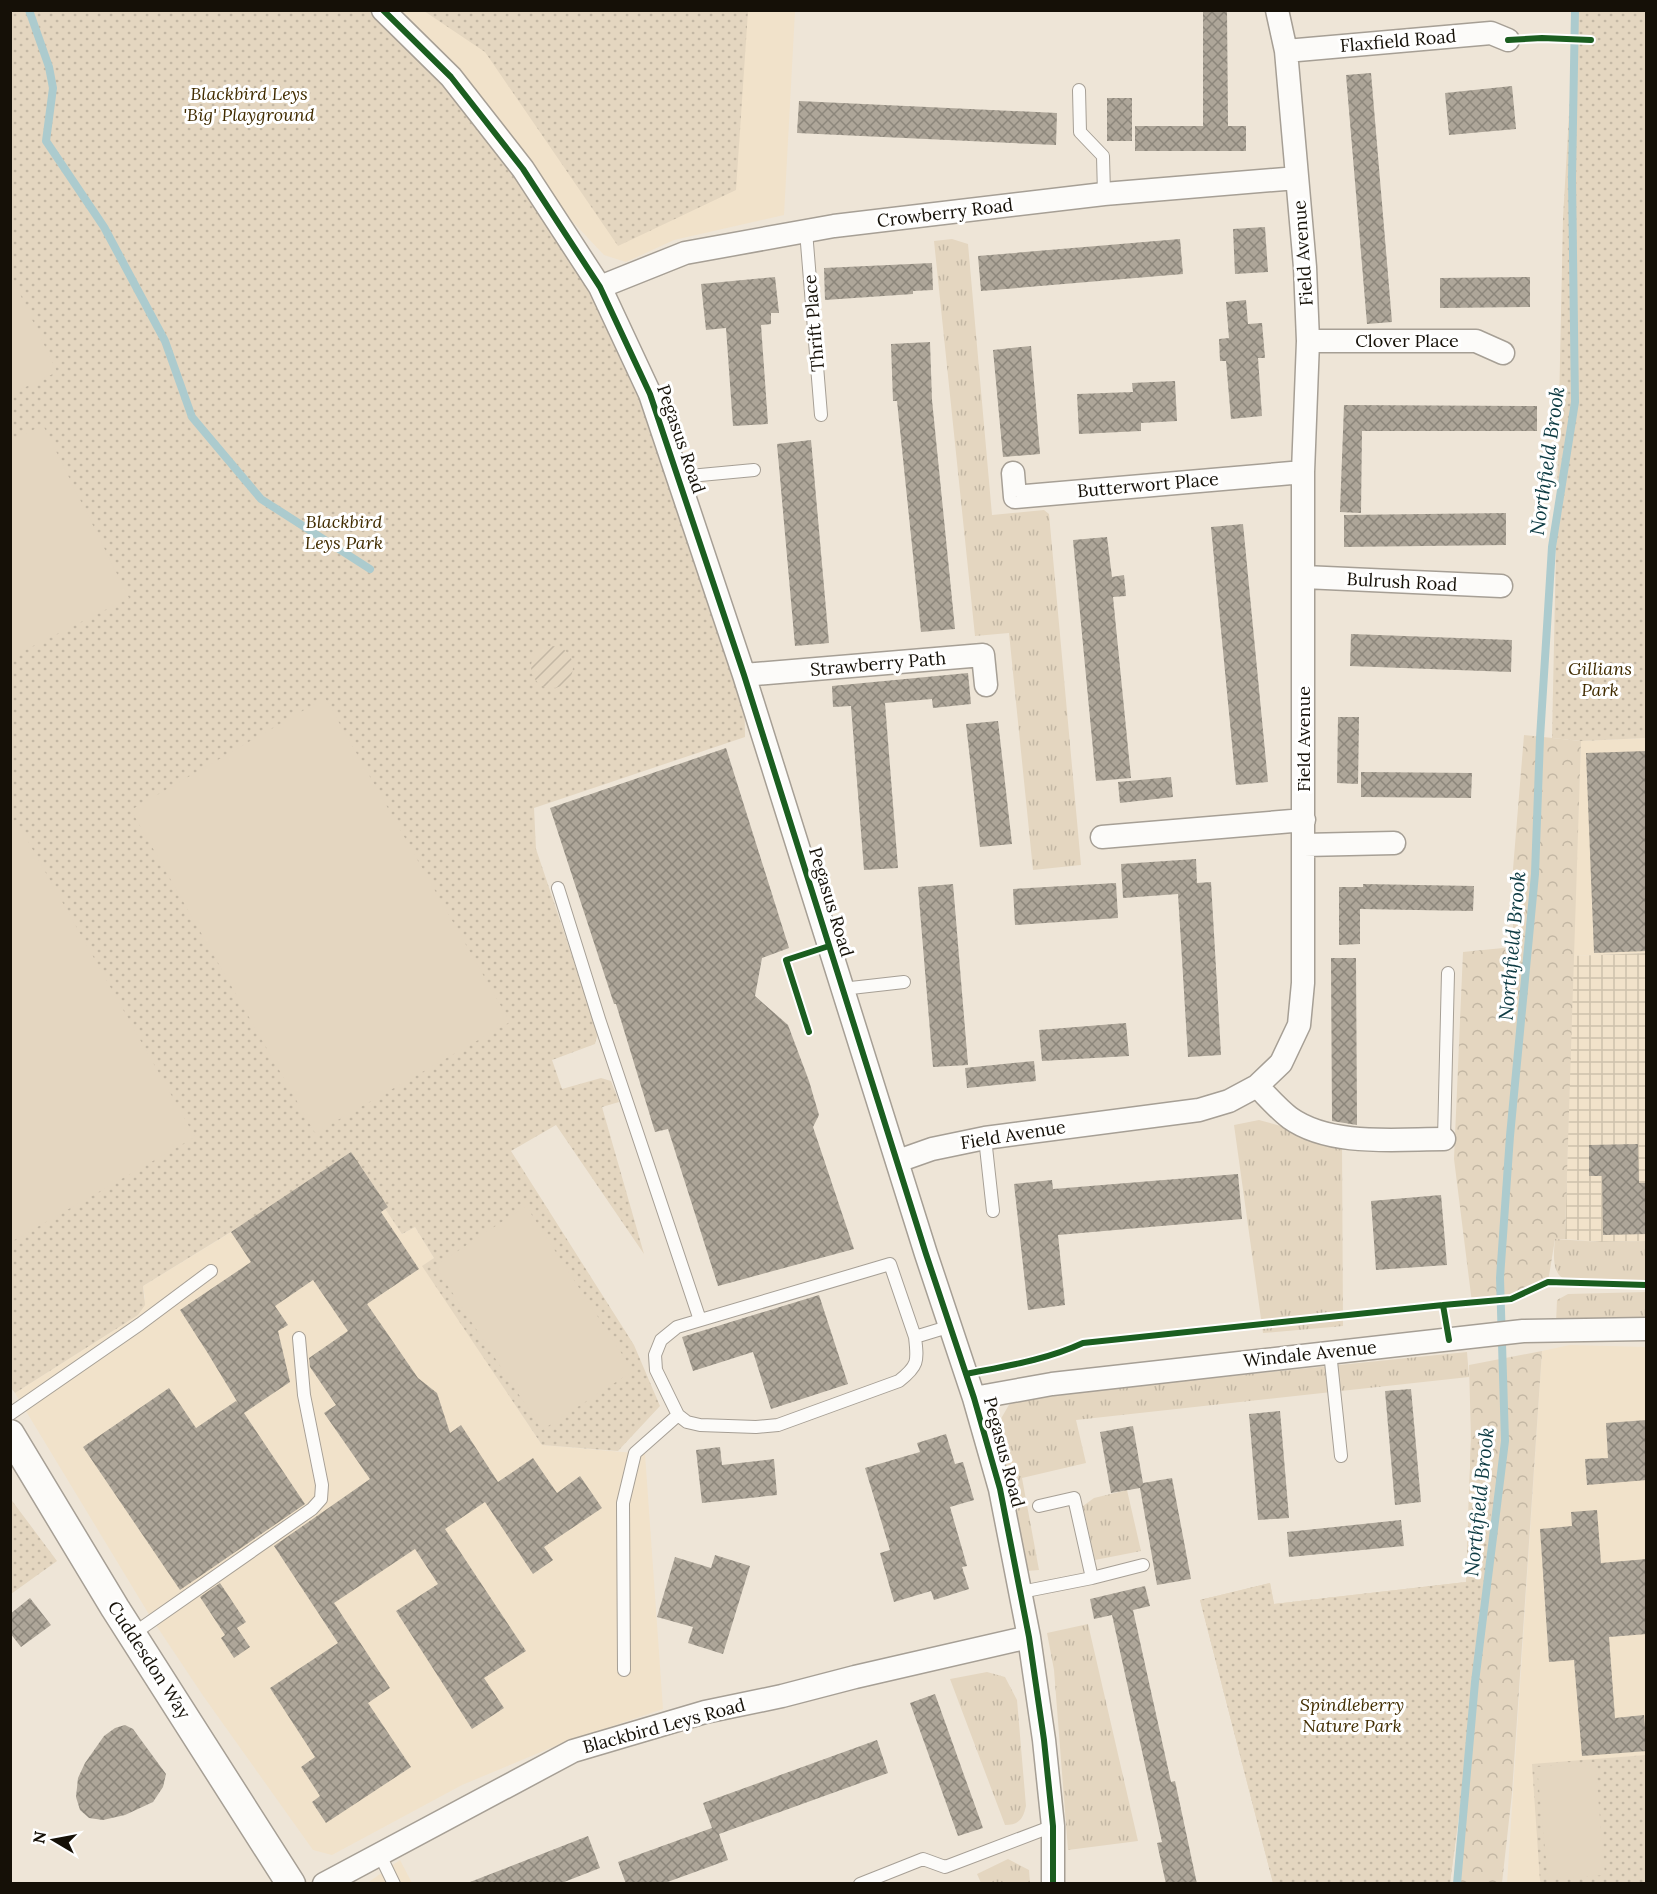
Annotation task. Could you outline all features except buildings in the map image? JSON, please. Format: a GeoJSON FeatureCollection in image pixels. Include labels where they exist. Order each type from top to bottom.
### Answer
{"type":"FeatureCollection","features":[{"type":"Feature","properties":{"kind":"street","name":"Pegasus Road"},"geometry":{"type":"LineString","coordinates":[[383,10],[459,86],[523,169],[600,287],[650,394],[744,675],[842,989],[974,1398],[1000,1489],[1029,1637],[1044,1740],[1053,1826],[1053,1884]]}},
{"type":"Feature","properties":{"kind":"street","name":"Field Avenue"},"geometry":{"type":"LineString","coordinates":[[898,1161],[932,1149],[985,1138],[1199,1110],[1229,1101],[1257,1086],[1281,1063],[1299,1025],[1303,983],[1304,472],[1308,341],[1305,267],[1286,51],[1277,10]]}},
{"type":"Feature","properties":{"kind":"street","name":"Flaxfield Road"},"geometry":{"type":"LineString","coordinates":[[1286,51],[1491,33],[1508,39]]}},
{"type":"Feature","properties":{"kind":"street","name":"Crowberry Road"},"geometry":{"type":"LineString","coordinates":[[600,287],[685,253],[806,231],[1104,194],[1297,178]]}},
{"type":"Feature","properties":{"kind":"street","name":"Clover Place"},"geometry":{"type":"LineString","coordinates":[[1308,341],[1476,341],[1503,353]]}},
{"type":"Feature","properties":{"kind":"street","name":"Butterwort Place"},"geometry":{"type":"LineString","coordinates":[[1013,473],[1015,497],[1304,472]]}},
{"type":"Feature","properties":{"kind":"street","name":"Bulrush Road"},"geometry":{"type":"LineString","coordinates":[[1304,577],[1501,586]]}},
{"type":"Feature","properties":{"kind":"street","name":"Strawberry Path"},"geometry":{"type":"LineString","coordinates":[[744,675],[983,655],[986,685]]}},
{"type":"Feature","properties":{"kind":"street"},"geometry":{"type":"LineString","coordinates":[[1102,837],[1304,820]]}},
{"type":"Feature","properties":{"kind":"street"},"geometry":{"type":"LineString","coordinates":[[1304,845],[1394,843]]}},
{"type":"Feature","properties":{"kind":"street"},"geometry":{"type":"LineString","coordinates":[[1257,1086],[1290,1118],[1318,1132],[1346,1138],[1444,1139]]}},
{"type":"Feature","properties":{"kind":"street","name":"Windale Avenue"},"geometry":{"type":"LineString","coordinates":[[974,1398],[1052,1384],[1516,1332],[1647,1329]]}},
{"type":"Feature","properties":{"kind":"street","name":"Cuddesdon Way"},"geometry":{"type":"LineString","coordinates":[[10,1434],[115,1608],[291,1884]]}},
{"type":"Feature","properties":{"kind":"street","name":"Blackbird Leys Road"},"geometry":{"type":"LineString","coordinates":[[324,1884],[379,1852],[573,1751],[705,1712],[1029,1637]]}},
{"type":"Feature","properties":{"kind":"lane"},"geometry":{"type":"LineString","coordinates":[[1079,90],[1080,132],[1103,156],[1104,194]]}},
{"type":"Feature","properties":{"kind":"lane","name":"Thrift Place"},"geometry":{"type":"LineString","coordinates":[[806,231],[822,415]]}},
{"type":"Feature","properties":{"kind":"lane"},"geometry":{"type":"LineString","coordinates":[[679,477],[754,470]]}},
{"type":"Feature","properties":{"kind":"lane"},"geometry":{"type":"LineString","coordinates":[[558,888],[699,1320]]}},
{"type":"Feature","properties":{"kind":"lane"},"geometry":{"type":"LineString","coordinates":[[1444,1139],[1448,973]]}},
{"type":"Feature","properties":{"kind":"lane"},"geometry":{"type":"LineString","coordinates":[[842,989],[904,982]]}},
{"type":"Feature","properties":{"kind":"lane"},"geometry":{"type":"LineString","coordinates":[[985,1138],[993,1211]]}},
{"type":"Feature","properties":{"kind":"lane"},"geometry":{"type":"LineString","coordinates":[[890,1264],[915,1337],[918,1357],[914,1369],[898,1381],[778,1425],[756,1427],[700,1425],[687,1422],[678,1415],[656,1370],[655,1355],[661,1340],[677,1327],[699,1320],[890,1264]]}},
{"type":"Feature","properties":{"kind":"lane"},"geometry":{"type":"LineString","coordinates":[[10,1414],[140,1324],[211,1271]]}},
{"type":"Feature","properties":{"kind":"lane"},"geometry":{"type":"LineString","coordinates":[[915,1337],[951,1326]]}},
{"type":"Feature","properties":{"kind":"lane"},"geometry":{"type":"LineString","coordinates":[[133,1634],[312,1509],[321,1498],[322,1485],[304,1395],[298,1338]]}},
{"type":"Feature","properties":{"kind":"lane"},"geometry":{"type":"LineString","coordinates":[[1330,1352],[1341,1456]]}},
{"type":"Feature","properties":{"kind":"lane"},"geometry":{"type":"LineString","coordinates":[[624,1670],[623,1503],[635,1453],[678,1415]]}},
{"type":"Feature","properties":{"kind":"lane"},"geometry":{"type":"LineString","coordinates":[[1039,1506],[1074,1498],[1092,1578]]}},
{"type":"Feature","properties":{"kind":"lane"},"geometry":{"type":"LineString","coordinates":[[1021,1592],[1143,1565]]}},
{"type":"Feature","properties":{"kind":"lane"},"geometry":{"type":"LineString","coordinates":[[860,1884],[923,1859],[945,1867],[1053,1826]]}},
{"type":"Feature","properties":{"kind":"lane"},"geometry":{"type":"LineString","coordinates":[[379,1852],[394,1884]]}},
{"type":"Feature","properties":{"kind":"shaded area"},"geometry":{"type":"Polygon","coordinates":[[[383,11],[795,11],[784,215],[674,240],[626,262],[604,255],[523,169],[383,11]]]}},
{"type":"Feature","properties":{"kind":"shaded area"},"geometry":{"type":"Polygon","coordinates":[[[1646,738],[1646,953],[1573,956],[1581,741],[1646,738]]]}},
{"type":"Feature","properties":{"kind":"shaded area"},"geometry":{"type":"Polygon","coordinates":[[[1646,953],[1646,1241],[1601,1242],[1565,1239],[1573,956],[1646,953]]]}},
{"type":"Feature","properties":{"kind":"shaded area"},"geometry":{"type":"Polygon","coordinates":[[[352,1158],[402,1234],[415,1227],[434,1258],[423,1266],[542,1445],[645,1454],[663,1709],[560,1744],[462,1785],[332,1855],[313,1850],[204,1697],[150,1616],[15,1393],[138,1315],[145,1298],[143,1286],[352,1158]]]}},
{"type":"Feature","properties":{"kind":"shaded area"},"geometry":{"type":"Polygon","coordinates":[[[1570,1345],[1646,1347],[1646,1883],[1507,1884],[1542,1351],[1570,1345]]]}},
{"type":"Feature","properties":{"kind":"shaded area"},"geometry":{"type":"Polygon","coordinates":[[[400,1860],[412,1883],[366,1884],[400,1860]]]}},
{"type":"Feature","properties":{"kind":"green space","name":"Blackbird Leys Park"},"geometry":{"type":"Polygon","coordinates":[[[11,11],[383,11],[451,77],[600,287],[744,675],[745,737],[534,808],[536,849],[598,1033],[595,1044],[552,1060],[562,1089],[601,1078],[611,1081],[619,1102],[602,1107],[644,1254],[556,1125],[511,1151],[634,1345],[660,1406],[618,1451],[542,1445],[422,1266],[434,1258],[415,1227],[402,1234],[351,1158],[143,1286],[145,1305],[138,1315],[15,1393],[11,1388],[11,11]]]}},
{"type":"Feature","properties":{"kind":"green space"},"geometry":{"type":"Polygon","coordinates":[[[424,11],[748,11],[736,190],[618,246],[485,52],[424,11]]]}},
{"type":"Feature","properties":{"kind":"green space","name":"Gillians Park"},"geometry":{"type":"Polygon","coordinates":[[[1575,11],[1646,11],[1646,738],[1581,741],[1552,738],[1563,218],[1575,11]]]}},
{"type":"Feature","properties":{"kind":"green space"},"geometry":{"type":"Polygon","coordinates":[[[952,239],[968,244],[992,515],[1044,510],[1049,514],[1081,865],[1033,870],[1009,633],[975,636],[934,241],[952,239]]]}},
{"type":"Feature","properties":{"kind":"green space"},"geometry":{"type":"Polygon","coordinates":[[[10,273],[57,372],[11,394],[10,394],[10,273]]]}},
{"type":"Feature","properties":{"kind":"green space"},"geometry":{"type":"Polygon","coordinates":[[[43,425],[129,598],[11,657],[11,441],[43,425]]]}},
{"type":"Feature","properties":{"kind":"green space"},"geometry":{"type":"Polygon","coordinates":[[[552,646],[560,647],[567,652],[572,659],[572,675],[567,682],[560,687],[552,688],[544,687],[537,682],[532,675],[531,667],[532,659],[537,652],[544,647],[552,646]]]}},
{"type":"Feature","properties":{"kind":"green space"},"geometry":{"type":"Polygon","coordinates":[[[325,698],[510,1022],[315,1133],[131,810],[325,698]]]}},
{"type":"Feature","properties":{"kind":"green space"},"geometry":{"type":"Polygon","coordinates":[[[1524,735],[1581,741],[1565,1239],[1555,1239],[1548,1282],[1511,1299],[1472,1303],[1454,1159],[1463,952],[1513,947],[1513,869],[1524,735]]]}},
{"type":"Feature","properties":{"kind":"green space"},"geometry":{"type":"Polygon","coordinates":[[[16,820],[195,1137],[11,1242],[10,823],[16,820]]]}},
{"type":"Feature","properties":{"kind":"green space"},"geometry":{"type":"Polygon","coordinates":[[[1259,1120],[1342,1143],[1343,1326],[1263,1333],[1234,1125],[1259,1120]]]}},
{"type":"Feature","properties":{"kind":"green space"},"geometry":{"type":"Polygon","coordinates":[[[526,1206],[633,1371],[542,1430],[435,1266],[526,1206]]]}},
{"type":"Feature","properties":{"kind":"green space"},"geometry":{"type":"Polygon","coordinates":[[[1555,1239],[1601,1242],[1646,1241],[1646,1281],[1587,1284],[1566,1280],[1559,1275],[1555,1267],[1555,1239]]]}},
{"type":"Feature","properties":{"kind":"green space"},"geometry":{"type":"Polygon","coordinates":[[[1646,1292],[1646,1319],[1556,1323],[1557,1300],[1568,1294],[1646,1292]]]}},
{"type":"Feature","properties":{"kind":"green space","name":"Spindleberry Nature Park"},"geometry":{"type":"Polygon","coordinates":[[[1542,1351],[1512,1793],[1502,1883],[1457,1883],[1472,1714],[1450,1883],[1273,1883],[1200,1600],[1270,1583],[1274,1604],[1466,1582],[1471,1439],[1469,1365],[1542,1351]]]}},
{"type":"Feature","properties":{"kind":"green space"},"geometry":{"type":"Polygon","coordinates":[[[1467,1352],[1469,1377],[1076,1420],[1086,1463],[1022,1478],[1039,1570],[1027,1571],[995,1429],[1010,1403],[1123,1387],[1467,1352]]]}},
{"type":"Feature","properties":{"kind":"green space","name":"Spindleberry Nature Park"},"geometry":{"type":"Polygon","coordinates":[[[1471,1439],[1493,1439],[1488,1593],[1450,1883],[1273,1883],[1200,1600],[1270,1583],[1274,1604],[1466,1582],[1471,1439]]]}},
{"type":"Feature","properties":{"kind":"green space"},"geometry":{"type":"Polygon","coordinates":[[[1127,1490],[1141,1551],[1095,1560],[1083,1506],[1094,1498],[1127,1490]]]}},
{"type":"Feature","properties":{"kind":"green space"},"geometry":{"type":"Polygon","coordinates":[[[10,1498],[57,1561],[11,1594],[10,1594],[10,1498]]]}},
{"type":"Feature","properties":{"kind":"green space"},"geometry":{"type":"Polygon","coordinates":[[[1088,1624],[1138,1841],[1068,1850],[1054,1670],[1047,1633],[1088,1624]]]}},
{"type":"Feature","properties":{"kind":"green space"},"geometry":{"type":"Polygon","coordinates":[[[987,1672],[1005,1677],[1017,1700],[1026,1806],[1020,1820],[1010,1825],[1005,1825],[950,1679],[987,1672]]]}},
{"type":"Feature","properties":{"kind":"green space"},"geometry":{"type":"Polygon","coordinates":[[[1646,1755],[1646,1883],[1542,1883],[1540,1881],[1532,1764],[1646,1755]]]}},
{"type":"Feature","properties":{"kind":"green space"},"geometry":{"type":"Polygon","coordinates":[[[1595,1762],[1605,1875],[1548,1880],[1537,1767],[1595,1762]]]}},
{"type":"Feature","properties":{"kind":"green space"},"geometry":{"type":"Polygon","coordinates":[[[1008,1859],[1029,1870],[1030,1883],[981,1883],[977,1874],[1008,1859]]]}},
{"type":"Feature","properties":{"kind":"waterway"},"geometry":{"type":"LineString","coordinates":[[29,10],[49,67],[53,88],[46,141],[104,227],[165,341],[192,417],[261,499],[370,569]]}},
{"type":"Feature","properties":{"kind":"waterway","name":"Northfield Brook"},"geometry":{"type":"LineString","coordinates":[[1457,1884],[1475,1682],[1505,1441],[1500,1278],[1510,1136],[1535,874],[1540,738],[1552,547],[1575,402],[1572,178],[1575,10]]}},
{"type":"Feature","properties":{"kind":"cycle path"},"geometry":{"type":"LineString","coordinates":[[383,10],[451,77],[523,169],[600,287],[650,394],[744,675],[926,1254],[974,1398],[1000,1489],[1029,1637],[1044,1740],[1053,1826],[1053,1884]]}},
{"type":"Feature","properties":{"kind":"cycle path"},"geometry":{"type":"LineString","coordinates":[[1508,40],[1542,38],[1591,40]]}},
{"type":"Feature","properties":{"kind":"cycle path"},"geometry":{"type":"LineString","coordinates":[[809,1032],[786,960],[829,946]]}},
{"type":"Feature","properties":{"kind":"cycle path"},"geometry":{"type":"LineString","coordinates":[[1449,1340],[1443,1305],[1511,1299],[1548,1282],[1646,1285]]}},
{"type":"Feature","properties":{"kind":"cycle path"},"geometry":{"type":"LineString","coordinates":[[966,1374],[1040,1358],[1083,1343],[1443,1305]]}},
{"type":"Feature","properties":{"kind":"park label","name":"Blackbird Leys 'Big' Playground"},"geometry":{"type":"Point","coordinates":[249,104]}}]}
